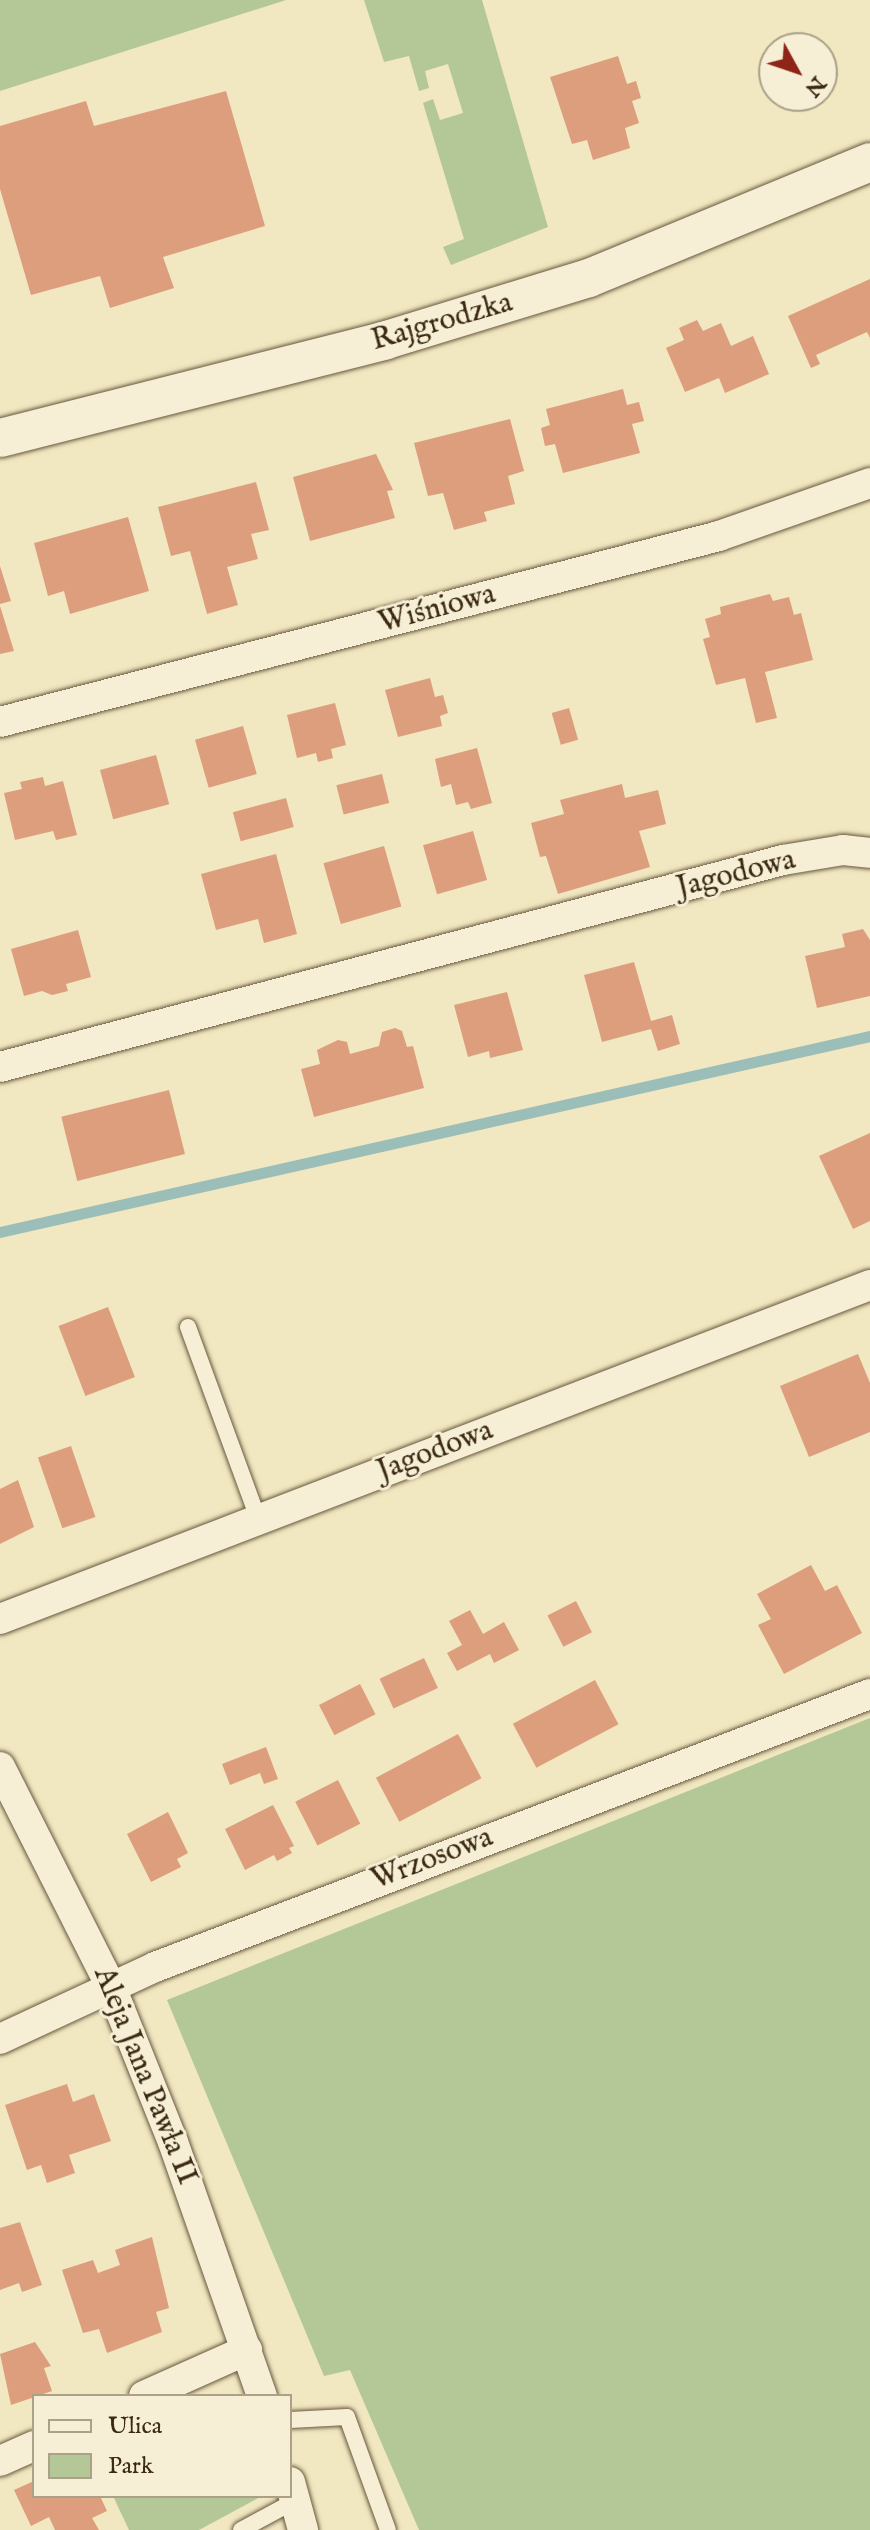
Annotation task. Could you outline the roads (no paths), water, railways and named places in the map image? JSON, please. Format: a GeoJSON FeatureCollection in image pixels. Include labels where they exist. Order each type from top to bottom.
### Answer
{"type":"FeatureCollection","features":[{"type":"Feature","properties":{"kind":"street","name":"Rajgrodzka"},"geometry":{"type":"LineString","coordinates":[[0,438],[386,340],[561,287],[870,162]]}},
{"type":"Feature","properties":{"kind":"street","name":"Wiśniowa"},"geometry":{"type":"LineString","coordinates":[[0,722],[719,536],[870,483]]}},
{"type":"Feature","properties":{"kind":"street","name":"Jagodowa"},"geometry":{"type":"LineString","coordinates":[[0,1067],[783,860],[843,850],[870,853]]}},
{"type":"Feature","properties":{"kind":"street","name":"Jagodowa"},"geometry":{"type":"LineString","coordinates":[[0,1619],[870,1285]]}},
{"type":"Feature","properties":{"kind":"street","name":"Wrzosowa"},"geometry":{"type":"LineString","coordinates":[[0,2039],[111,1987],[498,1833],[870,1694]]}},
{"type":"Feature","properties":{"kind":"street","name":"Aleja Jana Pawła II"},"geometry":{"type":"LineString","coordinates":[[0,1767],[111,1987],[261,2394]]}},
{"type":"Feature","properties":{"kind":"street"},"geometry":{"type":"LineString","coordinates":[[148,2394],[247,2350]]}},
{"type":"Feature","properties":{"kind":"street"},"geometry":{"type":"LineString","coordinates":[[0,2461],[32,2447]]}},
{"type":"Feature","properties":{"kind":"lane"},"geometry":{"type":"LineString","coordinates":[[188,1327],[258,1518]]}},
{"type":"Feature","properties":{"kind":"lane"},"geometry":{"type":"LineString","coordinates":[[292,2420],[347,2417],[388,2530]]}},
{"type":"Feature","properties":{"kind":"lane"},"geometry":{"type":"LineString","coordinates":[[241,2530],[295,2505]]}},
{"type":"Feature","properties":{"kind":"waterway"},"geometry":{"type":"LineString","coordinates":[[0,1232],[870,1036]]}}]}
